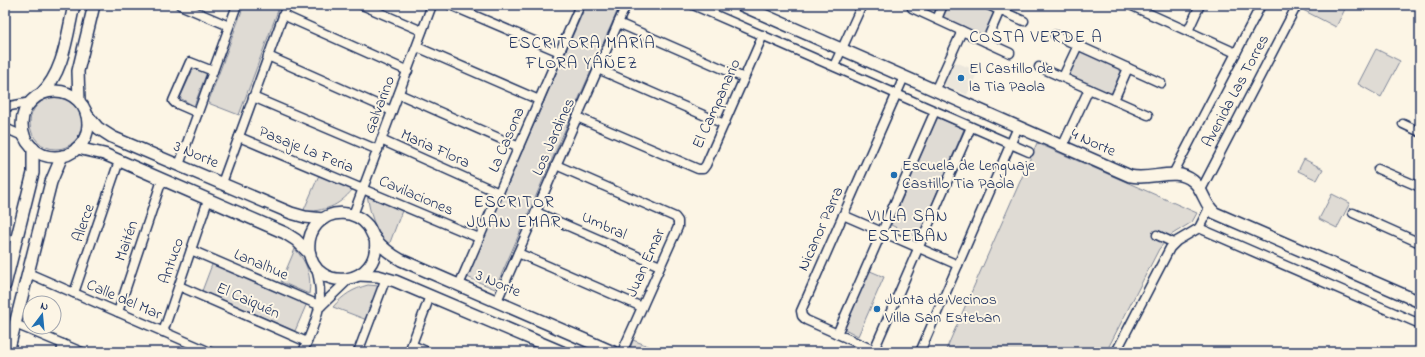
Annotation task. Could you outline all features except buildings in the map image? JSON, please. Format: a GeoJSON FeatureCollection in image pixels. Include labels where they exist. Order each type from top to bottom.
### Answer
{"type":"FeatureCollection","features":[{"type":"Feature","properties":{"kind":"street"},"geometry":{"type":"LineString","coordinates":[[5,107],[31,102],[41,94],[53,80],[59,65],[74,5]]}},
{"type":"Feature","properties":{"kind":"street"},"geometry":{"type":"LineString","coordinates":[[79,102],[78,71],[94,5]]}},
{"type":"Feature","properties":{"kind":"street"},"geometry":{"type":"LineString","coordinates":[[180,5],[230,26]]}},
{"type":"Feature","properties":{"kind":"street"},"geometry":{"type":"LineString","coordinates":[[179,165],[237,5]]}},
{"type":"Feature","properties":{"kind":"street"},"geometry":{"type":"LineString","coordinates":[[222,184],[287,5]]}},
{"type":"Feature","properties":{"kind":"street"},"geometry":{"type":"LineString","coordinates":[[362,5],[422,31]]}},
{"type":"Feature","properties":{"kind":"street","name":"Galvarino"},"geometry":{"type":"LineString","coordinates":[[353,215],[432,5]]}},
{"type":"Feature","properties":{"kind":"street"},"geometry":{"type":"LineString","coordinates":[[450,5],[560,52]]}},
{"type":"Feature","properties":{"kind":"street","name":"Los Jardines"},"geometry":{"type":"LineString","coordinates":[[497,302],[626,5]]}},
{"type":"Feature","properties":{"kind":"street"},"geometry":{"type":"LineString","coordinates":[[693,5],[1029,152]]}},
{"type":"Feature","properties":{"kind":"street"},"geometry":{"type":"LineString","coordinates":[[834,66],[862,5]]}},
{"type":"Feature","properties":{"kind":"street"},"geometry":{"type":"LineString","coordinates":[[937,20],[943,5]]}},
{"type":"Feature","properties":{"kind":"street"},"geometry":{"type":"LineString","coordinates":[[988,5],[1024,21]]}},
{"type":"Feature","properties":{"kind":"street"},"geometry":{"type":"LineString","coordinates":[[1130,5],[1143,8],[1236,53]]}},
{"type":"Feature","properties":{"kind":"street"},"geometry":{"type":"LineString","coordinates":[[1188,31],[1200,5]]}},
{"type":"Feature","properties":{"kind":"street","name":"Avenida Las Torres"},"geometry":{"type":"LineString","coordinates":[[1173,174],[1261,5]]}},
{"type":"Feature","properties":{"kind":"street","name":"Avenida Las Torres"},"geometry":{"type":"LineString","coordinates":[[1201,190],[1297,5]]}},
{"type":"Feature","properties":{"kind":"street","name":"La Casona"},"geometry":{"type":"LineString","coordinates":[[459,285],[560,52],[578,6]]}},
{"type":"Feature","properties":{"kind":"street","name":"4 Norte"},"geometry":{"type":"LineString","coordinates":[[747,6],[935,91],[1130,176],[1144,179],[1173,174],[1189,178],[1201,190],[1208,208]]}},
{"type":"Feature","properties":{"kind":"street"},"geometry":{"type":"LineString","coordinates":[[912,8],[1010,53]]}},
{"type":"Feature","properties":{"kind":"street"},"geometry":{"type":"LineString","coordinates":[[986,42],[1000,10]]}},
{"type":"Feature","properties":{"kind":"street"},"geometry":{"type":"LineString","coordinates":[[283,15],[408,71]]}},
{"type":"Feature","properties":{"kind":"street"},"geometry":{"type":"LineString","coordinates":[[618,23],[744,78]]}},
{"type":"Feature","properties":{"kind":"street"},"geometry":{"type":"LineString","coordinates":[[935,91],[962,31]]}},
{"type":"Feature","properties":{"kind":"street","name":"El Campanario"},"geometry":{"type":"LineString","coordinates":[[577,117],[700,170],[706,165],[763,35]]}},
{"type":"Feature","properties":{"kind":"street"},"geometry":{"type":"LineString","coordinates":[[1055,35],[1161,83]]}},
{"type":"Feature","properties":{"kind":"street"},"geometry":{"type":"LineString","coordinates":[[1063,77],[1078,45]]}},
{"type":"Feature","properties":{"kind":"street"},"geometry":{"type":"LineString","coordinates":[[416,47],[539,100]]}},
{"type":"Feature","properties":{"kind":"street"},"geometry":{"type":"LineString","coordinates":[[268,56],[392,111]]}},
{"type":"Feature","properties":{"kind":"street"},"geometry":{"type":"LineString","coordinates":[[198,113],[173,101],[190,62],[213,71]]}},
{"type":"Feature","properties":{"kind":"street"},"geometry":{"type":"LineString","coordinates":[[1039,67],[1148,115]]}},
{"type":"Feature","properties":{"kind":"street"},"geometry":{"type":"LineString","coordinates":[[1114,100],[1128,68]]}},
{"type":"Feature","properties":{"kind":"street"},"geometry":{"type":"LineString","coordinates":[[598,69],[724,124]]}},
{"type":"Feature","properties":{"kind":"street","name":"Nicanor Parra"},"geometry":{"type":"LineString","coordinates":[[876,351],[806,320],[802,316],[801,310],[904,77]]}},
{"type":"Feature","properties":{"kind":"street"},"geometry":{"type":"LineString","coordinates":[[1062,147],[1088,89]]}},
{"type":"Feature","properties":{"kind":"street"},"geometry":{"type":"LineString","coordinates":[[31,102],[23,119],[25,137],[33,148],[49,156],[62,156],[77,148],[86,133],[87,115],[79,102],[69,94],[58,91],[41,94]]}},
{"type":"Feature","properties":{"kind":"street"},"geometry":{"type":"LineString","coordinates":[[399,94],[519,147]]}},
{"type":"Feature","properties":{"kind":"street"},"geometry":{"type":"LineString","coordinates":[[253,97],[378,150]]}},
{"type":"Feature","properties":{"kind":"street"},"geometry":{"type":"LineString","coordinates":[[838,334],[935,111]]}},
{"type":"Feature","properties":{"kind":"street","name":"3 Norte"},"geometry":{"type":"LineString","coordinates":[[87,115],[98,128],[107,135],[298,215],[323,219]]}},
{"type":"Feature","properties":{"kind":"street"},"geometry":{"type":"LineString","coordinates":[[1403,124],[1420,132]]}},
{"type":"Feature","properties":{"kind":"street"},"geometry":{"type":"LineString","coordinates":[[876,351],[918,248],[971,127]]}},
{"type":"Feature","properties":{"kind":"street"},"geometry":{"type":"LineString","coordinates":[[920,352],[1018,127]]}},
{"type":"Feature","properties":{"kind":"street"},"geometry":{"type":"LineString","coordinates":[[5,128],[25,137]]}},
{"type":"Feature","properties":{"kind":"street","name":"Pasaje La Feria"},"geometry":{"type":"LineString","coordinates":[[239,137],[363,189]]}},
{"type":"Feature","properties":{"kind":"street","name":"Maria Flora"},"geometry":{"type":"LineString","coordinates":[[381,140],[499,193]]}},
{"type":"Feature","properties":{"kind":"street"},"geometry":{"type":"LineString","coordinates":[[5,285],[33,173],[33,148]]}},
{"type":"Feature","properties":{"kind":"street"},"geometry":{"type":"LineString","coordinates":[[77,148],[99,152],[285,233],[301,244],[310,254],[315,266],[320,287],[321,306],[303,352]]}},
{"type":"Feature","properties":{"kind":"street"},"geometry":{"type":"LineString","coordinates":[[8,352],[51,182],[62,156]]}},
{"type":"Feature","properties":{"kind":"street","name":"Alerce"},"geometry":{"type":"LineString","coordinates":[[74,294],[119,161]]}},
{"type":"Feature","properties":{"kind":"street","name":"Juan Emar"},"geometry":{"type":"LineString","coordinates":[[556,165],[676,218],[679,225],[622,352]]}},
{"type":"Feature","properties":{"kind":"street"},"geometry":{"type":"LineString","coordinates":[[1378,169],[1420,187]]}},
{"type":"Feature","properties":{"kind":"street","name":"Maitén"},"geometry":{"type":"LineString","coordinates":[[118,312],[162,180]]}},
{"type":"Feature","properties":{"kind":"street","name":"Cavilaciones"},"geometry":{"type":"LineString","coordinates":[[363,189],[479,238]]}},
{"type":"Feature","properties":{"kind":"street","name":"Antuco"},"geometry":{"type":"LineString","coordinates":[[163,332],[208,200]]}},
{"type":"Feature","properties":{"kind":"street"},"geometry":{"type":"LineString","coordinates":[[1116,352],[1165,257],[1174,243],[1199,228],[1208,208],[1219,216],[1420,302]]}},
{"type":"Feature","properties":{"kind":"street","name":"Umbral"},"geometry":{"type":"LineString","coordinates":[[536,212],[660,266]]}},
{"type":"Feature","properties":{"kind":"street"},"geometry":{"type":"LineString","coordinates":[[1353,213],[1420,243]]}},
{"type":"Feature","properties":{"kind":"street"},"geometry":{"type":"LineString","coordinates":[[310,254],[311,234],[323,219],[334,214],[353,215],[364,222],[374,238],[376,249],[373,259],[367,268],[354,277],[321,306]]}},
{"type":"Feature","properties":{"kind":"street"},"geometry":{"type":"LineString","coordinates":[[843,215],[958,265]]}},
{"type":"Feature","properties":{"kind":"street"},"geometry":{"type":"LineString","coordinates":[[1199,228],[1420,324]]}},
{"type":"Feature","properties":{"kind":"street"},"geometry":{"type":"LineString","coordinates":[[1157,235],[1174,243]]}},
{"type":"Feature","properties":{"kind":"street","name":"3 Norte"},"geometry":{"type":"LineString","coordinates":[[374,238],[390,253],[401,260],[613,352]]}},
{"type":"Feature","properties":{"kind":"street","name":"Lanalhue"},"geometry":{"type":"LineString","coordinates":[[191,250],[321,306]]}},
{"type":"Feature","properties":{"kind":"street"},"geometry":{"type":"LineString","coordinates":[[518,253],[642,307]]}},
{"type":"Feature","properties":{"kind":"street"},"geometry":{"type":"LineString","coordinates":[[315,266],[330,278],[386,278],[555,351]]}},
{"type":"Feature","properties":{"kind":"street","name":"Calle del Mar"},"geometry":{"type":"LineString","coordinates":[[28,273],[210,352]]}},
{"type":"Feature","properties":{"kind":"street"},"geometry":{"type":"LineString","coordinates":[[358,352],[386,278]]}},
{"type":"Feature","properties":{"kind":"street","name":"El Caiquén"},"geometry":{"type":"LineString","coordinates":[[179,286],[307,342]]}},
{"type":"Feature","properties":{"kind":"street"},"geometry":{"type":"LineString","coordinates":[[428,352],[410,348],[430,296]]}},
{"type":"Feature","properties":{"kind":"street"},"geometry":{"type":"LineString","coordinates":[[15,324],[62,348],[82,352]]}},
{"type":"Feature","properties":{"kind":"shaded area"},"geometry":{"type":"Polygon","coordinates":[[[972,4],[986,6],[991,9],[995,13],[985,36],[944,20],[942,15],[946,5],[972,4]]]}},
{"type":"Feature","properties":{"kind":"shaded area"},"geometry":{"type":"Polygon","coordinates":[[[244,5],[280,5],[239,115],[208,103],[244,5]]]}},
{"type":"Feature","properties":{"kind":"shaded area"},"geometry":{"type":"Polygon","coordinates":[[[586,5],[620,5],[495,289],[467,277],[586,5]]]}},
{"type":"Feature","properties":{"kind":"shaded area"},"geometry":{"type":"Polygon","coordinates":[[[1305,5],[1347,5],[1336,27],[1303,10],[1305,5]]]}},
{"type":"Feature","properties":{"kind":"shaded area"},"geometry":{"type":"Polygon","coordinates":[[[1376,49],[1400,61],[1381,97],[1358,84],[1376,49]]]}},
{"type":"Feature","properties":{"kind":"shaded area"},"geometry":{"type":"Polygon","coordinates":[[[1083,51],[1121,69],[1123,73],[1113,94],[1109,94],[1070,76],[1069,72],[1078,52],[1083,51]]]}},
{"type":"Feature","properties":{"kind":"shaded area","name":"El Castillo de la Tia Paola"},"geometry":{"type":"Polygon","coordinates":[[[955,62],[978,71],[967,95],[944,85],[955,62]]]}},
{"type":"Feature","properties":{"kind":"shaded area"},"geometry":{"type":"Polygon","coordinates":[[[194,67],[207,72],[194,106],[180,98],[194,67]]]}},
{"type":"Feature","properties":{"kind":"shaded area"},"geometry":{"type":"Polygon","coordinates":[[[51,97],[61,97],[75,104],[82,118],[82,128],[75,142],[61,149],[51,149],[41,145],[34,138],[30,128],[30,118],[34,108],[41,101],[51,97]]]}},
{"type":"Feature","properties":{"kind":"shaded area"},"geometry":{"type":"Polygon","coordinates":[[[937,117],[964,129],[918,238],[891,225],[937,117]]]}},
{"type":"Feature","properties":{"kind":"shaded area"},"geometry":{"type":"Polygon","coordinates":[[[1037,143],[1197,213],[1192,222],[1171,235],[1159,249],[1106,352],[945,352],[1037,143]]]}},
{"type":"Feature","properties":{"kind":"shaded area"},"geometry":{"type":"Polygon","coordinates":[[[1304,159],[1323,169],[1317,180],[1298,171],[1304,159]]]}},
{"type":"Feature","properties":{"kind":"shaded area"},"geometry":{"type":"Polygon","coordinates":[[[319,175],[353,189],[342,200],[331,207],[303,212],[319,175]]]}},
{"type":"Feature","properties":{"kind":"shaded area"},"geometry":{"type":"Polygon","coordinates":[[[367,194],[403,208],[389,245],[376,228],[367,194]]]}},
{"type":"Feature","properties":{"kind":"shaded area"},"geometry":{"type":"Polygon","coordinates":[[[1332,194],[1350,203],[1337,228],[1319,219],[1332,194]]]}},
{"type":"Feature","properties":{"kind":"shaded area"},"geometry":{"type":"Polygon","coordinates":[[[295,249],[303,259],[308,270],[310,281],[309,294],[281,282],[295,249]]]}},
{"type":"Feature","properties":{"kind":"shaded area"},"geometry":{"type":"Polygon","coordinates":[[[213,262],[307,303],[295,331],[202,291],[213,262]]]}},
{"type":"Feature","properties":{"kind":"shaded area"},"geometry":{"type":"Polygon","coordinates":[[[868,270],[884,277],[858,336],[843,328],[868,270]]]}},
{"type":"Feature","properties":{"kind":"shaded area"},"geometry":{"type":"Polygon","coordinates":[[[368,285],[380,286],[367,320],[333,307],[349,293],[368,285]]]}},
{"type":"Feature","properties":{"kind":"shaded area"},"geometry":{"type":"Polygon","coordinates":[[[633,340],[653,348],[651,352],[632,352],[630,349],[633,340]]]}},
{"type":"Feature","properties":{"kind":"place","name":"El Castillo de la Tia Paola"},"geometry":{"type":"Point","coordinates":[961,78]}},
{"type":"Feature","properties":{"kind":"place","name":"Escuela de Lenguaje Castillo Tia Paola"},"geometry":{"type":"Point","coordinates":[894,175]}},
{"type":"Feature","properties":{"kind":"place","name":"Junta de Vecinos Villa San Esteban"},"geometry":{"type":"Point","coordinates":[877,309]}},
{"type":"Feature","properties":{"kind":"district","name":"COSTA VERDE A"},"geometry":{"type":"Point","coordinates":[1036,37]}},
{"type":"Feature","properties":{"kind":"district","name":"ESCRITORA MARÍA FLORA YÁÑEZ"},"geometry":{"type":"Point","coordinates":[582,53]}},
{"type":"Feature","properties":{"kind":"district","name":"ESCRITOR JUAN EMAR"},"geometry":{"type":"Point","coordinates":[514,212]}},
{"type":"Feature","properties":{"kind":"district","name":"VILLA SAN ESTEBAN"},"geometry":{"type":"Point","coordinates":[908,226]}}]}
